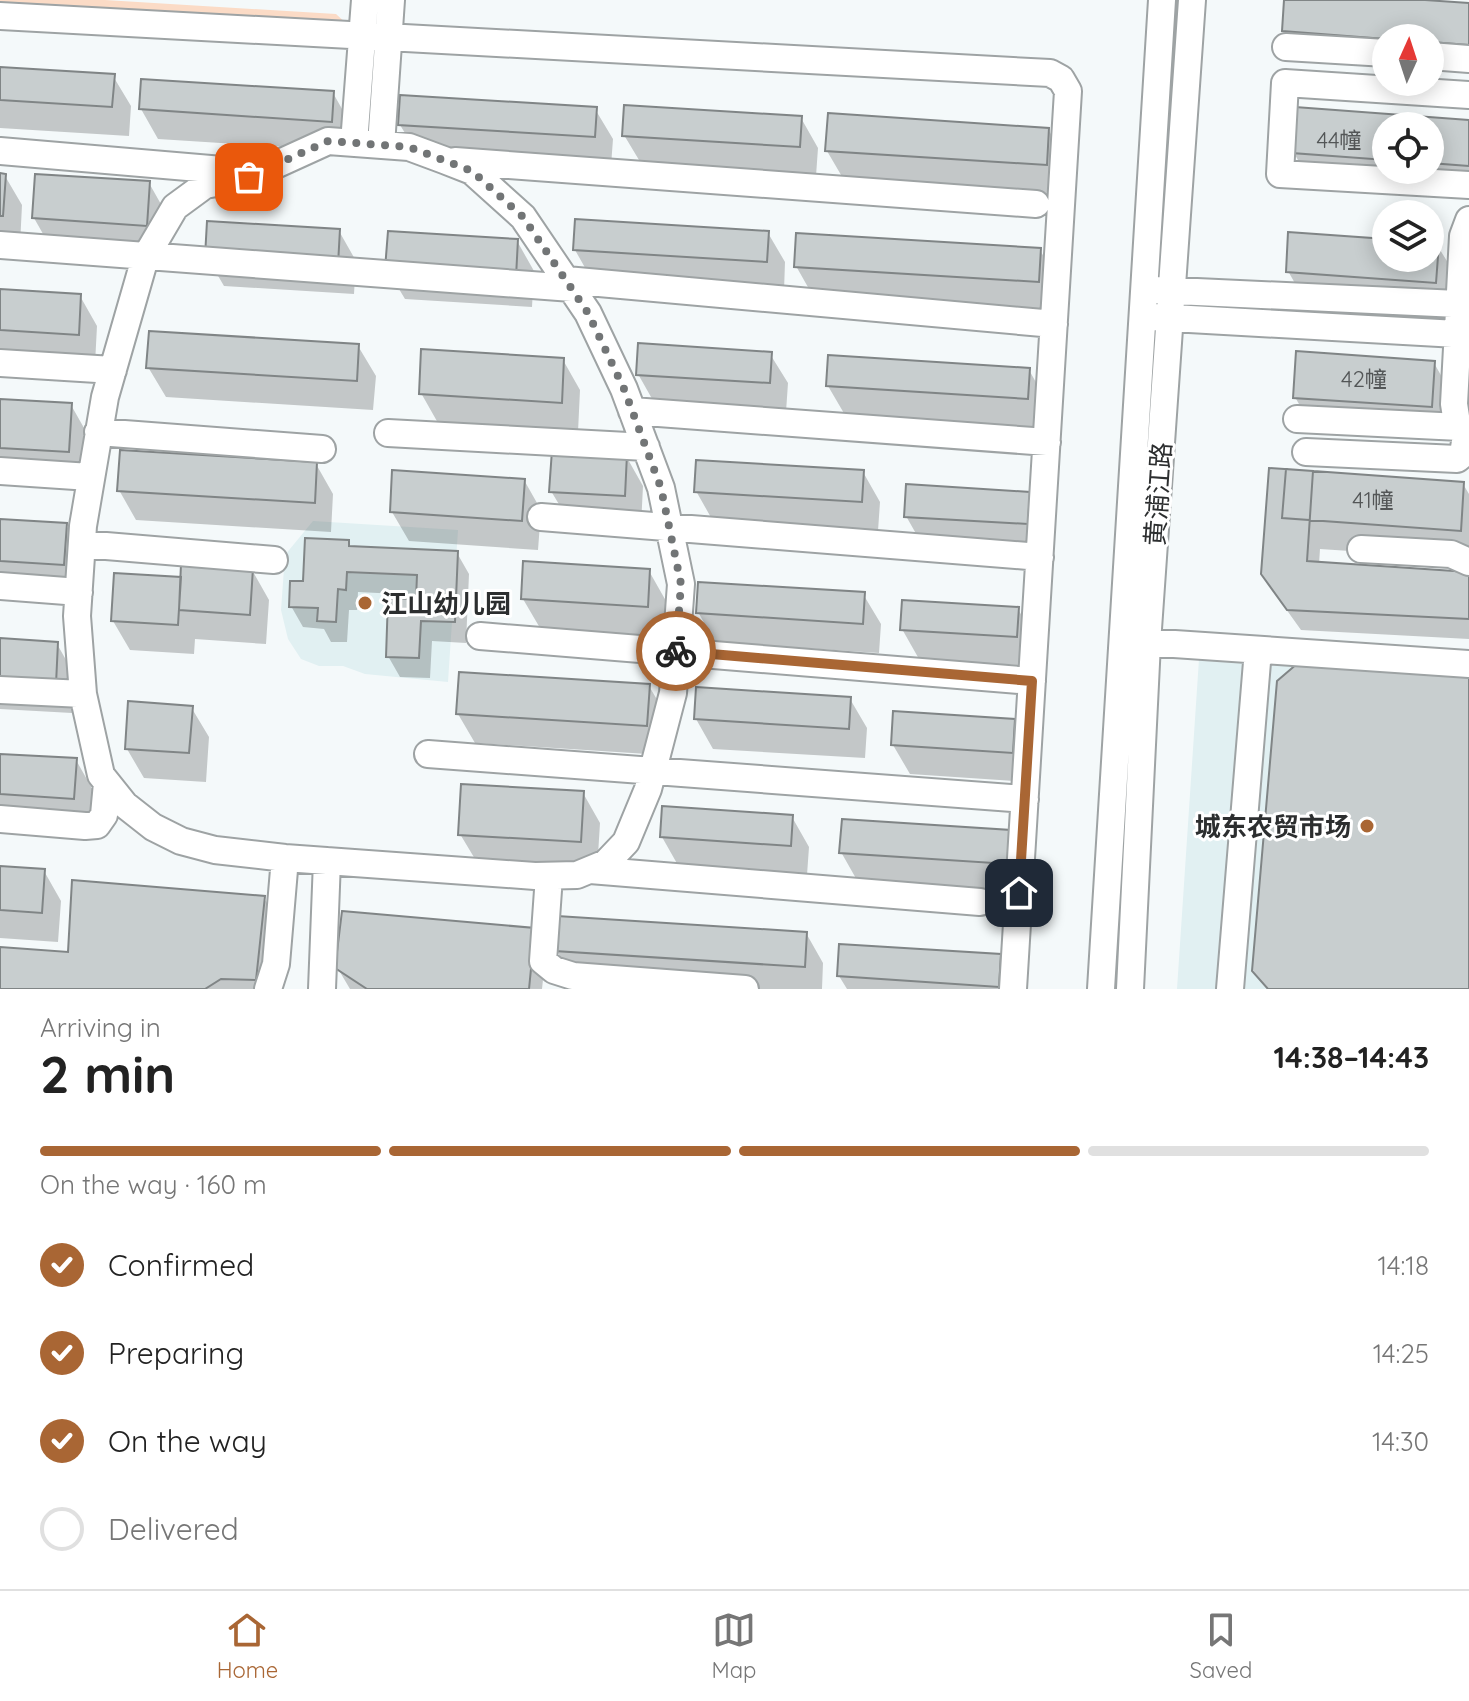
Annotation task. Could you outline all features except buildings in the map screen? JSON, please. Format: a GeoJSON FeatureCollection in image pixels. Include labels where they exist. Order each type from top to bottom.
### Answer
{"type":"FeatureCollection","features":[{"type":"Feature","properties":{"kind":"street"},"geometry":{"type":"LineString","coordinates":[[354,143],[365,0]]}},
{"type":"Feature","properties":{"kind":"street"},"geometry":{"type":"LineString","coordinates":[[381,145],[391,0]]}},
{"type":"Feature","properties":{"kind":"street","name":"黄浦江路"},"geometry":{"type":"LineString","coordinates":[[1133,989],[1143,316],[1162,0]]}},
{"type":"Feature","properties":{"kind":"street","name":"黄浦江路"},"geometry":{"type":"LineString","coordinates":[[1098,989],[1170,318],[1192,0]]}},
{"type":"Feature","properties":{"kind":"street"},"geometry":{"type":"LineString","coordinates":[[0,16],[1050,73],[1061,79],[1068,91],[1013,989]]}},
{"type":"Feature","properties":{"kind":"street"},"geometry":{"type":"LineString","coordinates":[[1286,47],[1372,52]]}},
{"type":"Feature","properties":{"kind":"street"},"geometry":{"type":"LineString","coordinates":[[1444,57],[1469,59]]}},
{"type":"Feature","properties":{"kind":"street"},"geometry":{"type":"LineString","coordinates":[[1469,95],[1285,83],[1280,174],[1469,185]]}},
{"type":"Feature","properties":{"kind":"street"},"geometry":{"type":"LineString","coordinates":[[328,141],[381,145],[409,147],[472,171],[523,217],[588,313],[632,411],[661,488],[681,584],[673,693],[653,771],[626,842],[606,863],[577,875],[549,876],[327,861],[215,850],[181,841],[153,827],[125,805],[101,775],[83,694],[77,616],[82,544],[98,432],[145,258],[175,207],[205,185],[257,173],[328,141]]}},
{"type":"Feature","properties":{"kind":"street"},"geometry":{"type":"LineString","coordinates":[[0,151],[257,173]]}},
{"type":"Feature","properties":{"kind":"street"},"geometry":{"type":"LineString","coordinates":[[444,160],[1036,204]]}},
{"type":"Feature","properties":{"kind":"street"},"geometry":{"type":"LineString","coordinates":[[1306,452],[1457,459],[1463,454],[1465,433],[1454,404],[1461,340],[1458,304],[1463,236],[1469,220]]}},
{"type":"Feature","properties":{"kind":"street"},"geometry":{"type":"LineString","coordinates":[[0,245],[145,258],[569,284],[1054,324]]}},
{"type":"Feature","properties":{"kind":"street"},"geometry":{"type":"LineString","coordinates":[[1144,290],[1458,304]]}},
{"type":"Feature","properties":{"kind":"street"},"geometry":{"type":"LineString","coordinates":[[1143,316],[1461,340]]}},
{"type":"Feature","properties":{"kind":"street"},"geometry":{"type":"LineString","coordinates":[[0,363],[113,370]]}},
{"type":"Feature","properties":{"kind":"street"},"geometry":{"type":"LineString","coordinates":[[632,411],[1047,442]]}},
{"type":"Feature","properties":{"kind":"street"},"geometry":{"type":"LineString","coordinates":[[1297,419],[1465,433]]}},
{"type":"Feature","properties":{"kind":"street"},"geometry":{"type":"LineString","coordinates":[[98,432],[322,449]]}},
{"type":"Feature","properties":{"kind":"street"},"geometry":{"type":"LineString","coordinates":[[388,433],[646,447]]}},
{"type":"Feature","properties":{"kind":"street"},"geometry":{"type":"LineString","coordinates":[[0,471],[90,477]]}},
{"type":"Feature","properties":{"kind":"street"},"geometry":{"type":"LineString","coordinates":[[541,517],[1040,557]]}},
{"type":"Feature","properties":{"kind":"street"},"geometry":{"type":"LineString","coordinates":[[82,544],[274,560]]}},
{"type":"Feature","properties":{"kind":"street"},"geometry":{"type":"LineString","coordinates":[[1361,549],[1451,554],[1469,562]]}},
{"type":"Feature","properties":{"kind":"street"},"geometry":{"type":"LineString","coordinates":[[0,586],[79,592]]}},
{"type":"Feature","properties":{"kind":"street"},"geometry":{"type":"LineString","coordinates":[[1136,634],[1258,650],[1469,664]]}},
{"type":"Feature","properties":{"kind":"street"},"geometry":{"type":"LineString","coordinates":[[1136,634],[1469,650]]}},
{"type":"Feature","properties":{"kind":"street"},"geometry":{"type":"LineString","coordinates":[[480,636],[1032,681]]}},
{"type":"Feature","properties":{"kind":"street"},"geometry":{"type":"LineString","coordinates":[[1230,989],[1258,650]]}},
{"type":"Feature","properties":{"kind":"street"},"geometry":{"type":"LineString","coordinates":[[0,690],[83,694]]}},
{"type":"Feature","properties":{"kind":"street"},"geometry":{"type":"LineString","coordinates":[[428,754],[1025,799]]}},
{"type":"Feature","properties":{"kind":"street"},"geometry":{"type":"LineString","coordinates":[[0,819],[97,825],[104,815],[107,783]]}},
{"type":"Feature","properties":{"kind":"street"},"geometry":{"type":"LineString","coordinates":[[268,989],[276,964],[285,858]]}},
{"type":"Feature","properties":{"kind":"street"},"geometry":{"type":"LineString","coordinates":[[322,989],[327,861]]}},
{"type":"Feature","properties":{"kind":"street"},"geometry":{"type":"LineString","coordinates":[[590,870],[980,902]]}},
{"type":"Feature","properties":{"kind":"street"},"geometry":{"type":"LineString","coordinates":[[549,876],[543,961],[554,970],[573,976],[745,989]]}},
{"type":"Feature","properties":{"kind":"shaded area"},"geometry":{"type":"Polygon","coordinates":[[[0,0],[105,0],[336,14],[349,26],[0,6],[0,0]]]}},
{"type":"Feature","properties":{"kind":"shaded area"},"geometry":{"type":"Polygon","coordinates":[[[313,521],[458,530],[448,682],[365,674],[343,666],[319,666],[301,659],[288,639],[281,610],[285,555],[313,521]]]}},
{"type":"Feature","properties":{"kind":"shaded area","name":"城东农贸市场"},"geometry":{"type":"Polygon","coordinates":[[[1199,659],[1469,678],[1469,989],[1177,989],[1199,659]]]}},
{"type":"Feature","properties":{"kind":"way so far"},"geometry":{"type":"LineString","coordinates":[[249,177],[328,141],[409,147],[472,171],[523,217],[588,313],[624,389],[661,488],[681,584],[676,651]]}},
{"type":"Feature","properties":{"kind":"place","name":"江山幼儿园"},"geometry":{"type":"Point","coordinates":[365,603]}},
{"type":"Feature","properties":{"kind":"place","name":"城东农贸市场"},"geometry":{"type":"Point","coordinates":[1367,826]}},
{"type":"Feature","properties":{"kind":"route"},"geometry":{"type":"LineString","coordinates":[[676,651],[1032,681],[1019,893]]}}]}
